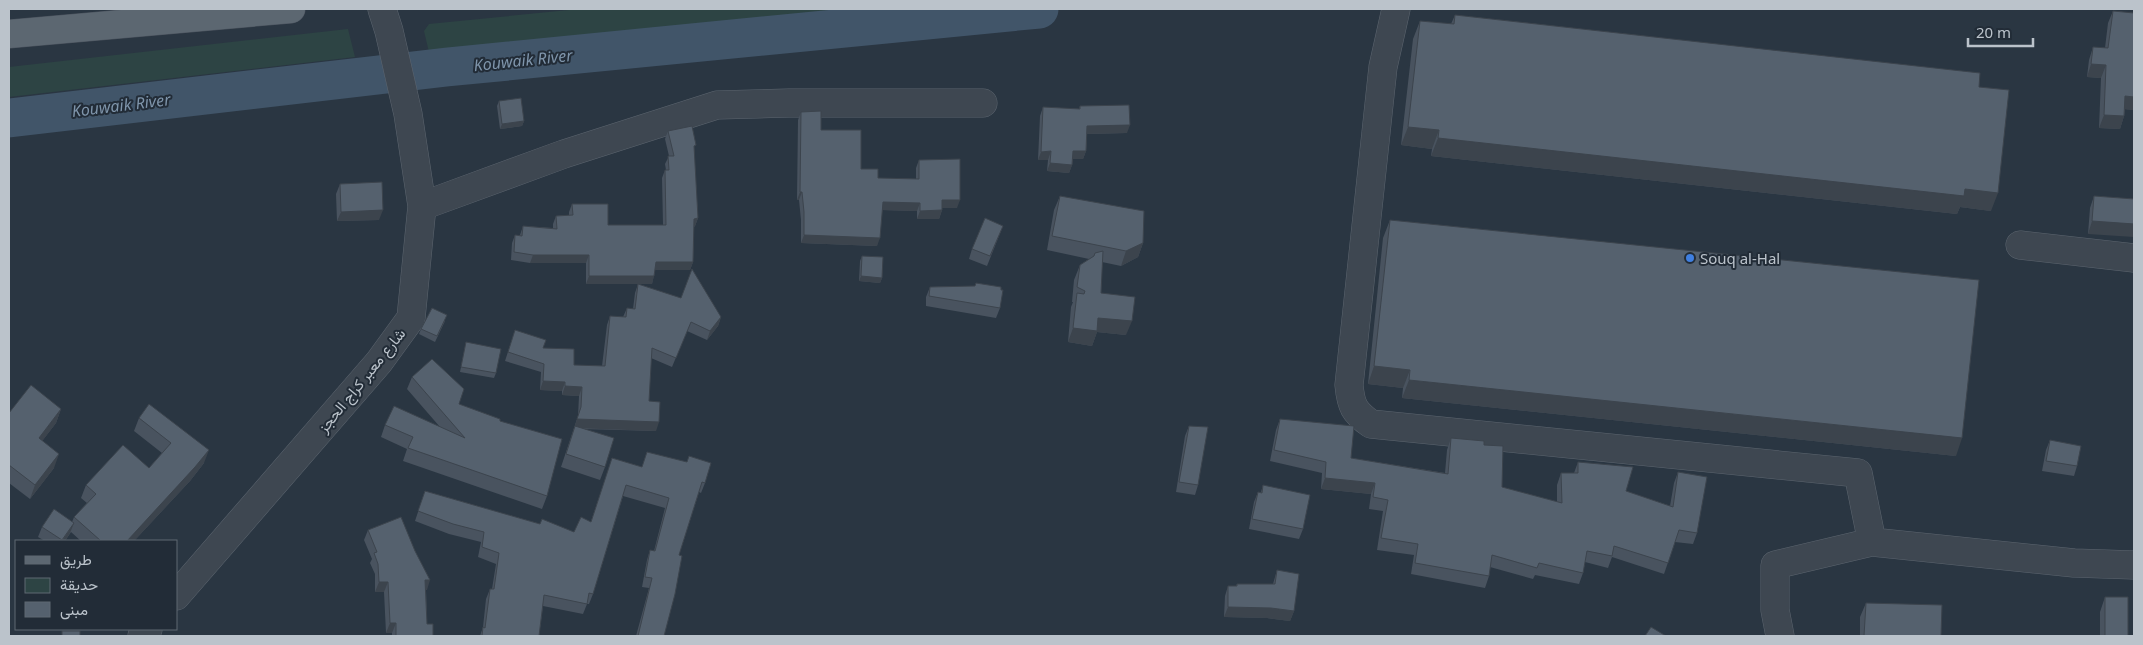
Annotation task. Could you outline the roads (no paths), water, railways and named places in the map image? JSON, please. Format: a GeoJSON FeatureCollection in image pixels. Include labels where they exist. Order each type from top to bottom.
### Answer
{"type":"FeatureCollection","features":[{"type":"Feature","properties":{"kind":"main road"},"geometry":{"type":"LineString","coordinates":[[9,34],[291,9]]}},
{"type":"Feature","properties":{"kind":"street"},"geometry":{"type":"LineString","coordinates":[[1396,9],[1384,67],[1349,385],[1350,401],[1356,414],[1371,424],[1858,473],[1872,542]]}},
{"type":"Feature","properties":{"kind":"street","name":"شارع معبر كراج الحجز"},"geometry":{"type":"LineString","coordinates":[[178,594],[379,362],[411,318],[422,206],[408,114],[386,20]]}},
{"type":"Feature","properties":{"kind":"street"},"geometry":{"type":"LineString","coordinates":[[422,206],[564,154],[717,105],[983,103]]}},
{"type":"Feature","properties":{"kind":"street"},"geometry":{"type":"LineString","coordinates":[[2020,245],[2134,258]]}},
{"type":"Feature","properties":{"kind":"street"},"geometry":{"type":"LineString","coordinates":[[1780,636],[1775,610],[1775,565],[1872,542],[2074,563],[2134,565]]}},
{"type":"Feature","properties":{"kind":"waterway","name":"Kouwaik River"},"geometry":{"type":"LineString","coordinates":[[9,118],[447,67],[1039,9]]}},
{"type":"Feature","properties":{"kind":"place","name":"Souq al-Hal"},"geometry":{"type":"Point","coordinates":[1690,258]}}]}
